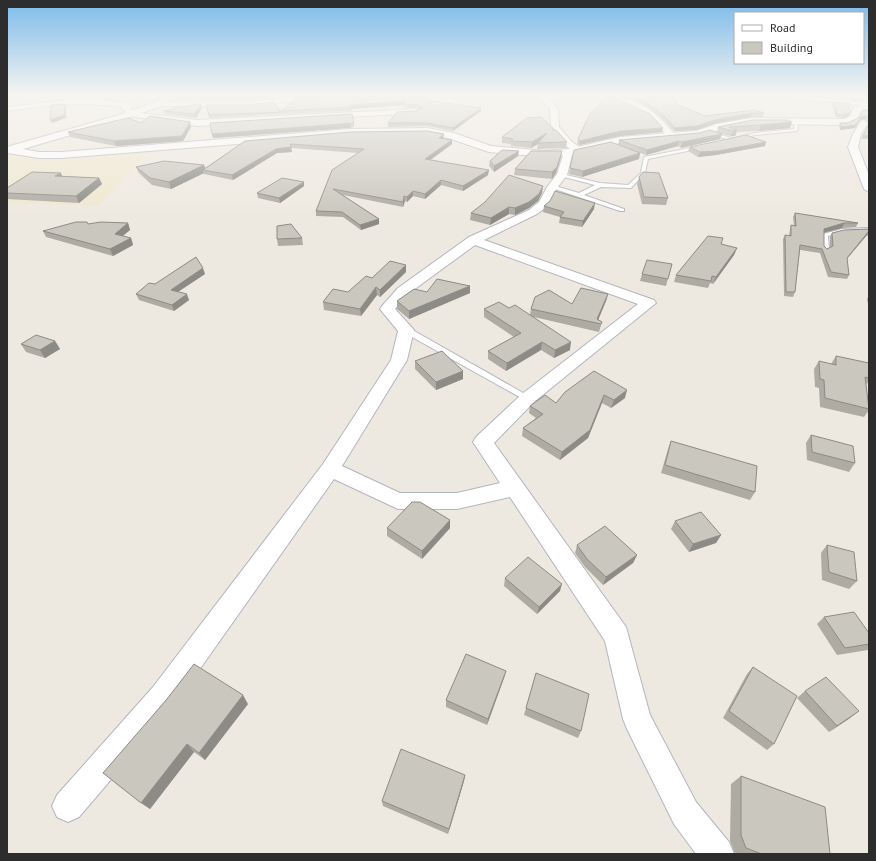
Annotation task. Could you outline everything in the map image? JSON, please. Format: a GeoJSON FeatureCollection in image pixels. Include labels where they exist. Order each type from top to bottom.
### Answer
{"type":"FeatureCollection","features":[{"type":"Feature","properties":{"kind":"street"},"geometry":{"type":"LineString","coordinates":[[8,150],[55,136]]}},
{"type":"Feature","properties":{"kind":"street"},"geometry":{"type":"LineString","coordinates":[[8,150],[39,155],[61,155],[298,136]]}},
{"type":"Feature","properties":{"kind":"street"},"geometry":{"type":"LineString","coordinates":[[453,136],[478,146],[512,152],[545,154],[574,151],[611,144],[620,140],[669,136]]}},
{"type":"Feature","properties":{"kind":"street"},"geometry":{"type":"LineString","coordinates":[[563,136],[574,151]]}},
{"type":"Feature","properties":{"kind":"street"},"geometry":{"type":"LineString","coordinates":[[856,136],[853,147],[869,189]]}},
{"type":"Feature","properties":{"kind":"street"},"geometry":{"type":"LineString","coordinates":[[68,806],[163,697],[330,469],[398,360],[406,330],[387,309],[403,291],[473,240],[533,212],[544,204],[552,187],[562,175],[574,151]]}},
{"type":"Feature","properties":{"kind":"street"},"geometry":{"type":"LineString","coordinates":[[473,240],[649,303],[528,398],[484,442],[616,636],[638,719],[685,813],[717,854]]}},
{"type":"Feature","properties":{"kind":"street"},"geometry":{"type":"LineString","coordinates":[[330,469],[398,501],[457,501],[514,488]]}},
{"type":"Feature","properties":{"kind":"lane"},"geometry":{"type":"LineString","coordinates":[[719,136],[730,140]]}},
{"type":"Feature","properties":{"kind":"lane"},"geometry":{"type":"LineString","coordinates":[[717,143],[746,136]]}},
{"type":"Feature","properties":{"kind":"lane"},"geometry":{"type":"LineString","coordinates":[[640,156],[646,158],[703,146]]}},
{"type":"Feature","properties":{"kind":"lane"},"geometry":{"type":"LineString","coordinates":[[562,175],[600,184],[629,188],[643,173],[646,158]]}},
{"type":"Feature","properties":{"kind":"lane"},"geometry":{"type":"LineString","coordinates":[[580,195],[600,184]]}},
{"type":"Feature","properties":{"kind":"lane"},"geometry":{"type":"LineString","coordinates":[[552,187],[622,210]]}},
{"type":"Feature","properties":{"kind":"lane"},"geometry":{"type":"LineString","coordinates":[[826,250],[825,235],[842,231],[869,230]]}},
{"type":"Feature","properties":{"kind":"lane"},"geometry":{"type":"LineString","coordinates":[[406,330],[528,398]]}},
{"type":"Feature","properties":{"kind":"shaded area"},"geometry":{"type":"Polygon","coordinates":[[[150,151],[98,206],[7,203],[7,154],[56,159],[150,151]]]}},
{"type":"Feature","properties":{"kind":"building"},"geometry":{"type":"Polygon","coordinates":[[[89,136],[180,136],[114,141],[89,136]]]}},
{"type":"Feature","properties":{"kind":"building"},"geometry":{"type":"Polygon","coordinates":[[[302,136],[441,136],[439,138],[452,140],[425,159],[489,170],[463,186],[441,180],[425,194],[413,191],[407,197],[404,196],[403,202],[333,189],[379,219],[360,225],[342,212],[316,211],[332,170],[364,149],[290,144],[291,147],[276,149],[232,175],[203,170],[245,141],[302,136]]]}},
{"type":"Feature","properties":{"kind":"building"},"geometry":{"type":"Polygon","coordinates":[[[542,136],[532,142],[511,141],[513,139],[502,137],[542,136]]]}},
{"type":"Feature","properties":{"kind":"building"},"geometry":{"type":"Polygon","coordinates":[[[544,136],[562,136],[567,142],[538,143],[544,136]]]}},
{"type":"Feature","properties":{"kind":"building"},"geometry":{"type":"Polygon","coordinates":[[[579,136],[600,136],[580,141],[578,139],[579,136]]]}},
{"type":"Feature","properties":{"kind":"building"},"geometry":{"type":"Polygon","coordinates":[[[663,136],[711,136],[682,142],[679,141],[647,150],[619,140],[663,136]]]}},
{"type":"Feature","properties":{"kind":"building"},"geometry":{"type":"Polygon","coordinates":[[[740,136],[749,136],[766,142],[718,151],[700,152],[690,147],[740,136]]]}},
{"type":"Feature","properties":{"kind":"building"},"geometry":{"type":"Polygon","coordinates":[[[611,142],[640,153],[583,171],[570,168],[574,150],[611,142]]]}},
{"type":"Feature","properties":{"kind":"building"},"geometry":{"type":"Polygon","coordinates":[[[502,150],[519,151],[494,166],[490,161],[502,150]]]}},
{"type":"Feature","properties":{"kind":"building"},"geometry":{"type":"Polygon","coordinates":[[[531,151],[562,151],[557,167],[552,172],[515,169],[531,151]]]}},
{"type":"Feature","properties":{"kind":"building"},"geometry":{"type":"Polygon","coordinates":[[[164,161],[204,165],[169,182],[150,178],[136,167],[164,161]]]}},
{"type":"Feature","properties":{"kind":"building"},"geometry":{"type":"Polygon","coordinates":[[[32,172],[61,173],[55,176],[99,178],[76,196],[7,193],[7,188],[32,172]]]}},
{"type":"Feature","properties":{"kind":"building"},"geometry":{"type":"Polygon","coordinates":[[[643,172],[659,173],[668,198],[644,197],[639,177],[643,172]]]}},
{"type":"Feature","properties":{"kind":"building"},"geometry":{"type":"Polygon","coordinates":[[[509,175],[543,186],[539,194],[529,202],[515,208],[509,207],[491,218],[471,213],[485,202],[509,175]]]}},
{"type":"Feature","properties":{"kind":"building"},"geometry":{"type":"Polygon","coordinates":[[[282,178],[304,182],[279,198],[257,193],[282,178]]]}},
{"type":"Feature","properties":{"kind":"building"},"geometry":{"type":"Polygon","coordinates":[[[555,191],[595,203],[583,221],[560,217],[564,212],[544,206],[550,201],[555,191]]]}},
{"type":"Feature","properties":{"kind":"building"},"geometry":{"type":"Polygon","coordinates":[[[795,213],[858,223],[844,223],[824,229],[824,246],[827,249],[833,246],[832,233],[844,230],[869,229],[869,231],[847,258],[849,275],[831,272],[822,249],[800,245],[795,292],[786,292],[785,235],[791,236],[791,225],[796,226],[795,213]]]}},
{"type":"Feature","properties":{"kind":"building"},"geometry":{"type":"Polygon","coordinates":[[[76,222],[87,222],[88,224],[101,222],[128,223],[115,234],[131,238],[110,249],[43,231],[76,222]]]}},
{"type":"Feature","properties":{"kind":"building"},"geometry":{"type":"Polygon","coordinates":[[[291,224],[302,238],[277,239],[277,226],[291,224]]]}},
{"type":"Feature","properties":{"kind":"building"},"geometry":{"type":"Polygon","coordinates":[[[708,236],[723,238],[721,244],[737,248],[716,277],[712,276],[711,281],[676,275],[708,236]]]}},
{"type":"Feature","properties":{"kind":"building"},"geometry":{"type":"Polygon","coordinates":[[[196,257],[203,268],[171,290],[187,294],[172,305],[136,294],[149,283],[155,284],[196,257]]]}},
{"type":"Feature","properties":{"kind":"building"},"geometry":{"type":"Polygon","coordinates":[[[647,260],[672,264],[668,279],[642,274],[647,260]]]}},
{"type":"Feature","properties":{"kind":"building"},"geometry":{"type":"Polygon","coordinates":[[[390,261],[406,265],[380,290],[376,287],[360,309],[323,302],[333,289],[348,292],[366,276],[372,278],[390,261]]]}},
{"type":"Feature","properties":{"kind":"building"},"geometry":{"type":"Polygon","coordinates":[[[437,279],[470,286],[409,311],[397,301],[414,289],[427,292],[437,279]]]}},
{"type":"Feature","properties":{"kind":"building"},"geometry":{"type":"Polygon","coordinates":[[[581,288],[608,294],[597,319],[602,322],[601,324],[531,309],[535,297],[549,290],[572,304],[581,288]]]}},
{"type":"Feature","properties":{"kind":"building"},"geometry":{"type":"Polygon","coordinates":[[[499,302],[509,308],[515,305],[571,342],[555,350],[542,342],[507,363],[488,351],[521,333],[484,309],[499,302]]]}},
{"type":"Feature","properties":{"kind":"building"},"geometry":{"type":"Polygon","coordinates":[[[36,335],[55,341],[40,350],[21,344],[36,335]]]}},
{"type":"Feature","properties":{"kind":"building"},"geometry":{"type":"Polygon","coordinates":[[[442,351],[463,371],[436,382],[415,361],[442,351]]]}},
{"type":"Feature","properties":{"kind":"building"},"geometry":{"type":"Polygon","coordinates":[[[836,356],[869,363],[869,378],[865,377],[869,409],[825,398],[824,380],[820,379],[819,361],[836,365],[836,356]]]}},
{"type":"Feature","properties":{"kind":"building"},"geometry":{"type":"Polygon","coordinates":[[[594,371],[627,390],[614,400],[604,395],[590,430],[562,452],[523,428],[543,414],[530,406],[545,395],[556,403],[565,392],[594,371]]]}},
{"type":"Feature","properties":{"kind":"building"},"geometry":{"type":"Polygon","coordinates":[[[811,435],[853,446],[855,463],[812,452],[811,435]]]}},
{"type":"Feature","properties":{"kind":"building"},"geometry":{"type":"Polygon","coordinates":[[[671,441],[757,466],[755,492],[665,465],[671,441]]]}},
{"type":"Feature","properties":{"kind":"building"},"geometry":{"type":"Polygon","coordinates":[[[412,502],[420,502],[450,520],[422,551],[387,528],[412,502]]]}},
{"type":"Feature","properties":{"kind":"building"},"geometry":{"type":"Polygon","coordinates":[[[701,512],[721,535],[693,544],[675,521],[701,512]]]}},
{"type":"Feature","properties":{"kind":"building"},"geometry":{"type":"Polygon","coordinates":[[[605,526],[637,555],[606,577],[587,559],[577,545],[605,526]]]}},
{"type":"Feature","properties":{"kind":"building"},"geometry":{"type":"Polygon","coordinates":[[[827,545],[854,552],[857,581],[829,572],[827,545]]]}},
{"type":"Feature","properties":{"kind":"building"},"geometry":{"type":"Polygon","coordinates":[[[528,557],[562,584],[539,607],[505,578],[528,557]]]}},
{"type":"Feature","properties":{"kind":"building"},"geometry":{"type":"Polygon","coordinates":[[[854,612],[869,633],[869,644],[845,648],[824,617],[854,612]]]}},
{"type":"Feature","properties":{"kind":"building"},"geometry":{"type":"Polygon","coordinates":[[[466,654],[506,671],[488,719],[446,700],[466,654]]]}},
{"type":"Feature","properties":{"kind":"building"},"geometry":{"type":"Polygon","coordinates":[[[194,664],[243,695],[199,753],[187,744],[141,803],[103,773],[167,699],[194,664]]]}},
{"type":"Feature","properties":{"kind":"building"},"geometry":{"type":"Polygon","coordinates":[[[753,667],[797,696],[774,744],[729,711],[753,667]]]}},
{"type":"Feature","properties":{"kind":"building"},"geometry":{"type":"Polygon","coordinates":[[[536,673],[589,694],[581,731],[526,708],[536,673]]]}},
{"type":"Feature","properties":{"kind":"building"},"geometry":{"type":"Polygon","coordinates":[[[826,677],[859,711],[837,726],[805,691],[826,677]]]}},
{"type":"Feature","properties":{"kind":"building"},"geometry":{"type":"Polygon","coordinates":[[[401,749],[465,775],[449,829],[382,801],[401,749]]]}},
{"type":"Feature","properties":{"kind":"building"},"geometry":{"type":"Polygon","coordinates":[[[741,776],[825,807],[830,854],[762,854],[746,848],[741,835],[741,776]]]}}]}
